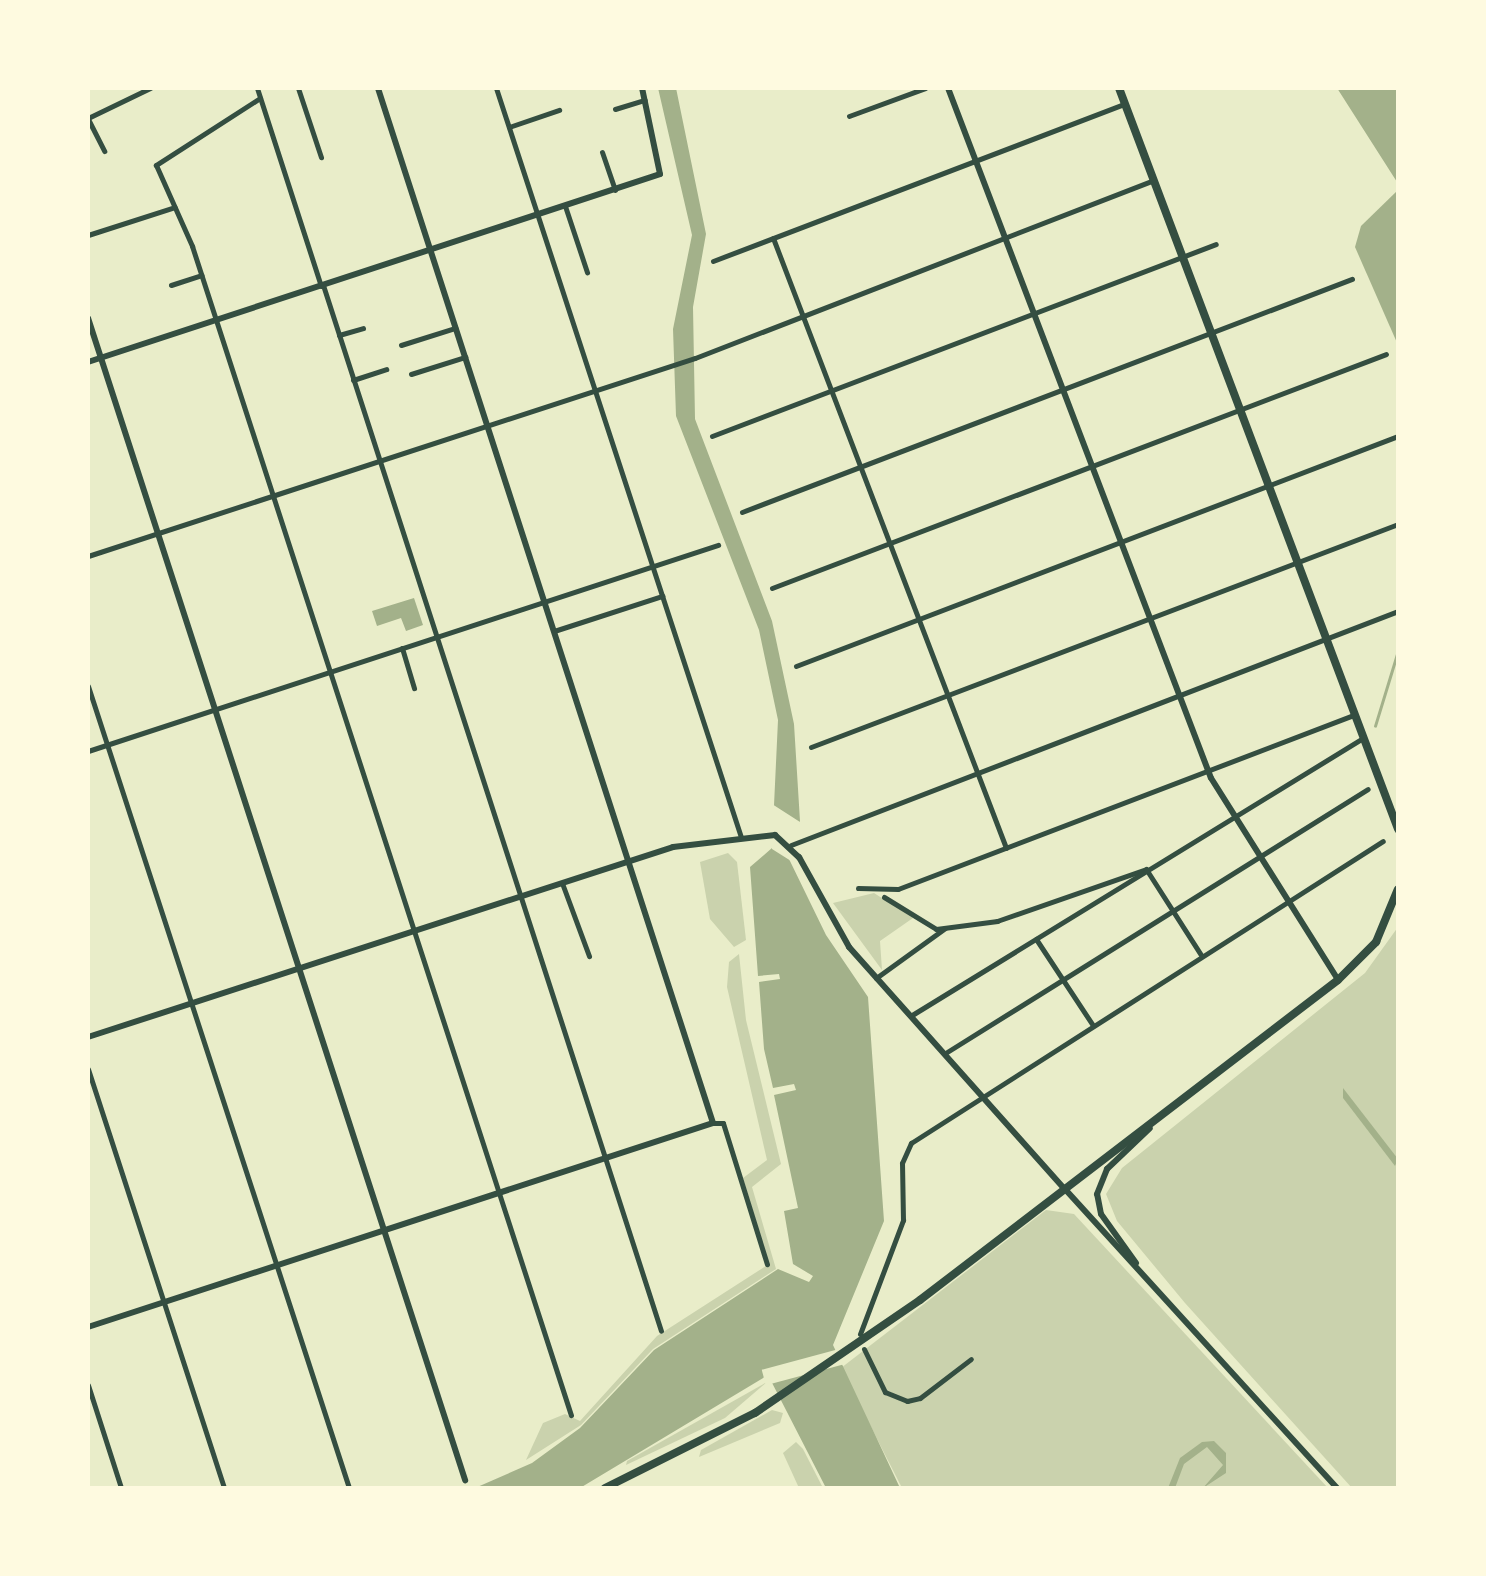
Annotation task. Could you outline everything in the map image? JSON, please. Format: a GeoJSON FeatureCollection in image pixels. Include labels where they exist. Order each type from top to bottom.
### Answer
{"type":"FeatureCollection","features":[{"type":"Feature","properties":{"kind":"main road"},"geometry":{"type":"LineString","coordinates":[[1119,88],[1398,829]]}},
{"type":"Feature","properties":{"kind":"main road"},"geometry":{"type":"LineString","coordinates":[[605,1488],[774,1400],[875,1334],[1338,980],[1381,933],[1398,889]]}},
{"type":"Feature","properties":{"kind":"street"},"geometry":{"type":"LineString","coordinates":[[128,88],[132,96]]}},
{"type":"Feature","properties":{"kind":"street"},"geometry":{"type":"LineString","coordinates":[[104,150],[88,118],[150,88]]}},
{"type":"Feature","properties":{"kind":"street"},"geometry":{"type":"LineString","coordinates":[[257,88],[660,1331]]}},
{"type":"Feature","properties":{"kind":"street"},"geometry":{"type":"LineString","coordinates":[[298,88],[321,157]]}},
{"type":"Feature","properties":{"kind":"street"},"geometry":{"type":"LineString","coordinates":[[378,88],[713,1124]]}},
{"type":"Feature","properties":{"kind":"street"},"geometry":{"type":"LineString","coordinates":[[496,88],[741,837]]}},
{"type":"Feature","properties":{"kind":"street"},"geometry":{"type":"LineString","coordinates":[[88,362],[614,190],[663,170],[642,88]]}},
{"type":"Feature","properties":{"kind":"street"},"geometry":{"type":"LineString","coordinates":[[849,116],[924,88]]}},
{"type":"Feature","properties":{"kind":"street"},"geometry":{"type":"LineString","coordinates":[[948,88],[1208,771],[1338,980]]}},
{"type":"Feature","properties":{"kind":"street"},"geometry":{"type":"LineString","coordinates":[[260,98],[156,165],[176,207],[216,320],[571,1415]]}},
{"type":"Feature","properties":{"kind":"street"},"geometry":{"type":"LineString","coordinates":[[616,109],[645,100]]}},
{"type":"Feature","properties":{"kind":"street"},"geometry":{"type":"LineString","coordinates":[[713,260],[1125,104]]}},
{"type":"Feature","properties":{"kind":"street"},"geometry":{"type":"LineString","coordinates":[[509,127],[559,110]]}},
{"type":"Feature","properties":{"kind":"street"},"geometry":{"type":"LineString","coordinates":[[602,152],[614,190]]}},
{"type":"Feature","properties":{"kind":"street"},"geometry":{"type":"LineString","coordinates":[[88,556],[695,358],[1154,180]]}},
{"type":"Feature","properties":{"kind":"street"},"geometry":{"type":"LineString","coordinates":[[565,206],[587,272]]}},
{"type":"Feature","properties":{"kind":"street"},"geometry":{"type":"LineString","coordinates":[[88,235],[176,207]]}},
{"type":"Feature","properties":{"kind":"street"},"geometry":{"type":"LineString","coordinates":[[773,238],[1006,848]]}},
{"type":"Feature","properties":{"kind":"street"},"geometry":{"type":"LineString","coordinates":[[712,436],[1216,244]]}},
{"type":"Feature","properties":{"kind":"street"},"geometry":{"type":"LineString","coordinates":[[171,285],[201,275]]}},
{"type":"Feature","properties":{"kind":"street"},"geometry":{"type":"LineString","coordinates":[[742,512],[1352,279]]}},
{"type":"Feature","properties":{"kind":"street"},"geometry":{"type":"LineString","coordinates":[[88,318],[465,1480]]}},
{"type":"Feature","properties":{"kind":"street"},"geometry":{"type":"LineString","coordinates":[[339,336],[363,328]]}},
{"type":"Feature","properties":{"kind":"street"},"geometry":{"type":"LineString","coordinates":[[401,345],[456,328]]}},
{"type":"Feature","properties":{"kind":"street"},"geometry":{"type":"LineString","coordinates":[[772,588],[1386,354]]}},
{"type":"Feature","properties":{"kind":"street"},"geometry":{"type":"LineString","coordinates":[[411,374],[465,357]]}},
{"type":"Feature","properties":{"kind":"street"},"geometry":{"type":"LineString","coordinates":[[353,380],[386,369]]}},
{"type":"Feature","properties":{"kind":"street"},"geometry":{"type":"LineString","coordinates":[[796,666],[1398,436]]}},
{"type":"Feature","properties":{"kind":"street"},"geometry":{"type":"LineString","coordinates":[[811,747],[1398,524]]}},
{"type":"Feature","properties":{"kind":"street"},"geometry":{"type":"LineString","coordinates":[[88,751],[718,544]]}},
{"type":"Feature","properties":{"kind":"street"},"geometry":{"type":"LineString","coordinates":[[554,631],[662,596]]}},
{"type":"Feature","properties":{"kind":"street"},"geometry":{"type":"LineString","coordinates":[[791,845],[800,838],[1398,612]]}},
{"type":"Feature","properties":{"kind":"street"},"geometry":{"type":"LineString","coordinates":[[402,648],[414,688]]}},
{"type":"Feature","properties":{"kind":"street"},"geometry":{"type":"LineString","coordinates":[[88,686],[349,1488]]}},
{"type":"Feature","properties":{"kind":"street"},"geometry":{"type":"LineString","coordinates":[[858,888],[898,889],[1357,714]]}},
{"type":"Feature","properties":{"kind":"street"},"geometry":{"type":"LineString","coordinates":[[912,1016],[1365,736]]}},
{"type":"Feature","properties":{"kind":"street"},"geometry":{"type":"LineString","coordinates":[[947,1052],[1368,789]]}},
{"type":"Feature","properties":{"kind":"street"},"geometry":{"type":"LineString","coordinates":[[88,1037],[629,862],[741,837],[772,835],[791,845],[842,938],[876,978],[984,1092],[1063,1187],[1337,1488]]}},
{"type":"Feature","properties":{"kind":"street"},"geometry":{"type":"LineString","coordinates":[[860,1334],[903,1220],[906,1149],[984,1092],[1383,841]]}},
{"type":"Feature","properties":{"kind":"street"},"geometry":{"type":"LineString","coordinates":[[1146,869],[1201,956]]}},
{"type":"Feature","properties":{"kind":"street"},"geometry":{"type":"LineString","coordinates":[[884,897],[936,929],[946,928],[997,920],[1146,869]]}},
{"type":"Feature","properties":{"kind":"street"},"geometry":{"type":"LineString","coordinates":[[562,884],[589,956]]}},
{"type":"Feature","properties":{"kind":"street"},"geometry":{"type":"LineString","coordinates":[[876,978],[946,928]]}},
{"type":"Feature","properties":{"kind":"street"},"geometry":{"type":"LineString","coordinates":[[1036,938],[1092,1024]]}},
{"type":"Feature","properties":{"kind":"street"},"geometry":{"type":"LineString","coordinates":[[88,1069],[224,1488]]}},
{"type":"Feature","properties":{"kind":"street"},"geometry":{"type":"LineString","coordinates":[[1158,1292],[1104,1220],[1097,1194],[1107,1169],[1172,1106]]}},
{"type":"Feature","properties":{"kind":"street"},"geometry":{"type":"LineString","coordinates":[[88,1327],[723,1123],[767,1264]]}},
{"type":"Feature","properties":{"kind":"street"},"geometry":{"type":"LineString","coordinates":[[864,1349],[881,1386],[901,1400],[920,1398],[971,1359]]}},
{"type":"Feature","properties":{"kind":"street"},"geometry":{"type":"LineString","coordinates":[[88,1385],[121,1488]]}},
{"type":"Feature","properties":{"kind":"shaded area"},"geometry":{"type":"Polygon","coordinates":[[[658,88],[676,88],[706,234],[693,307],[695,419],[772,621],[794,724],[800,821],[789,859],[826,935],[868,997],[884,1221],[833,1345],[900,1488],[826,1488],[768,1375],[580,1488],[475,1488],[532,1463],[580,1428],[654,1350],[778,1269],[809,1282],[813,1276],[793,1264],[784,1211],[798,1208],[774,1095],[796,1090],[794,1084],[773,1088],[764,1049],[759,982],[780,979],[779,974],[758,976],[750,867],[772,848],[778,720],[759,630],[676,416],[673,329],[692,235],[658,88]]]}},
{"type":"Feature","properties":{"kind":"shaded area"},"geometry":{"type":"Polygon","coordinates":[[[1337,88],[1398,88],[1398,186],[1397,182],[1337,88]]]}},
{"type":"Feature","properties":{"kind":"shaded area"},"geometry":{"type":"Polygon","coordinates":[[[1398,190],[1398,345],[1355,247],[1361,226],[1398,190]]]}},
{"type":"Feature","properties":{"kind":"shaded area"},"geometry":{"type":"Polygon","coordinates":[[[414,598],[423,625],[406,631],[401,618],[377,626],[372,611],[414,598]]]}},
{"type":"Feature","properties":{"kind":"shaded area"},"geometry":{"type":"Polygon","coordinates":[[[728,853],[737,862],[746,940],[734,947],[710,919],[700,862],[728,853]]]}},
{"type":"Feature","properties":{"kind":"shaded area"},"geometry":{"type":"Polygon","coordinates":[[[874,893],[913,918],[880,941],[882,970],[833,903],[874,893]]]}},
{"type":"Feature","properties":{"kind":"shaded area"},"geometry":{"type":"Polygon","coordinates":[[[1398,927],[1398,1488],[1352,1488],[1185,1303],[1117,1221],[1106,1194],[1122,1168],[1365,973],[1398,927]]]}},
{"type":"Feature","properties":{"kind":"shaded area"},"geometry":{"type":"Polygon","coordinates":[[[739,954],[746,1020],[781,1164],[752,1187],[776,1269],[653,1349],[581,1425],[526,1460],[543,1423],[565,1414],[580,1421],[657,1336],[769,1264],[743,1178],[767,1160],[727,987],[729,962],[739,954]]]}},
{"type":"Feature","properties":{"kind":"shaded area"},"geometry":{"type":"Polygon","coordinates":[[[1343,1088],[1398,1159],[1395,1166],[1343,1098],[1343,1088]]]}},
{"type":"Feature","properties":{"kind":"shaded area"},"geometry":{"type":"Polygon","coordinates":[[[1046,1210],[1074,1214],[1328,1488],[902,1488],[841,1368],[1046,1210]]]}},
{"type":"Feature","properties":{"kind":"shaded area"},"geometry":{"type":"Polygon","coordinates":[[[767,1382],[725,1418],[626,1465],[627,1461],[767,1382]]]}},
{"type":"Feature","properties":{"kind":"shaded area"},"geometry":{"type":"Polygon","coordinates":[[[772,1410],[783,1413],[780,1423],[699,1457],[701,1450],[772,1410]]]}},
{"type":"Feature","properties":{"kind":"shaded area"},"geometry":{"type":"Polygon","coordinates":[[[1214,1441],[1226,1453],[1226,1473],[1203,1488],[1223,1465],[1207,1447],[1184,1464],[1175,1488],[1168,1488],[1180,1458],[1202,1442],[1214,1441]]]}},
{"type":"Feature","properties":{"kind":"shaded area"},"geometry":{"type":"Polygon","coordinates":[[[796,1442],[823,1488],[799,1488],[783,1453],[796,1442]]]}},
{"type":"Feature","properties":{"kind":"pier"},"geometry":{"type":"Polygon","coordinates":[[[772,804],[800,822],[798,876],[791,861],[772,849],[772,804]]]}},
{"type":"Feature","properties":{"kind":"pier"},"geometry":{"type":"Polygon","coordinates":[[[839,1349],[843,1364],[766,1385],[762,1370],[839,1349]]]}},
{"type":"Feature","properties":{"kind":"waterway"},"geometry":{"type":"LineString","coordinates":[[1375,726],[1398,651]]}}]}
